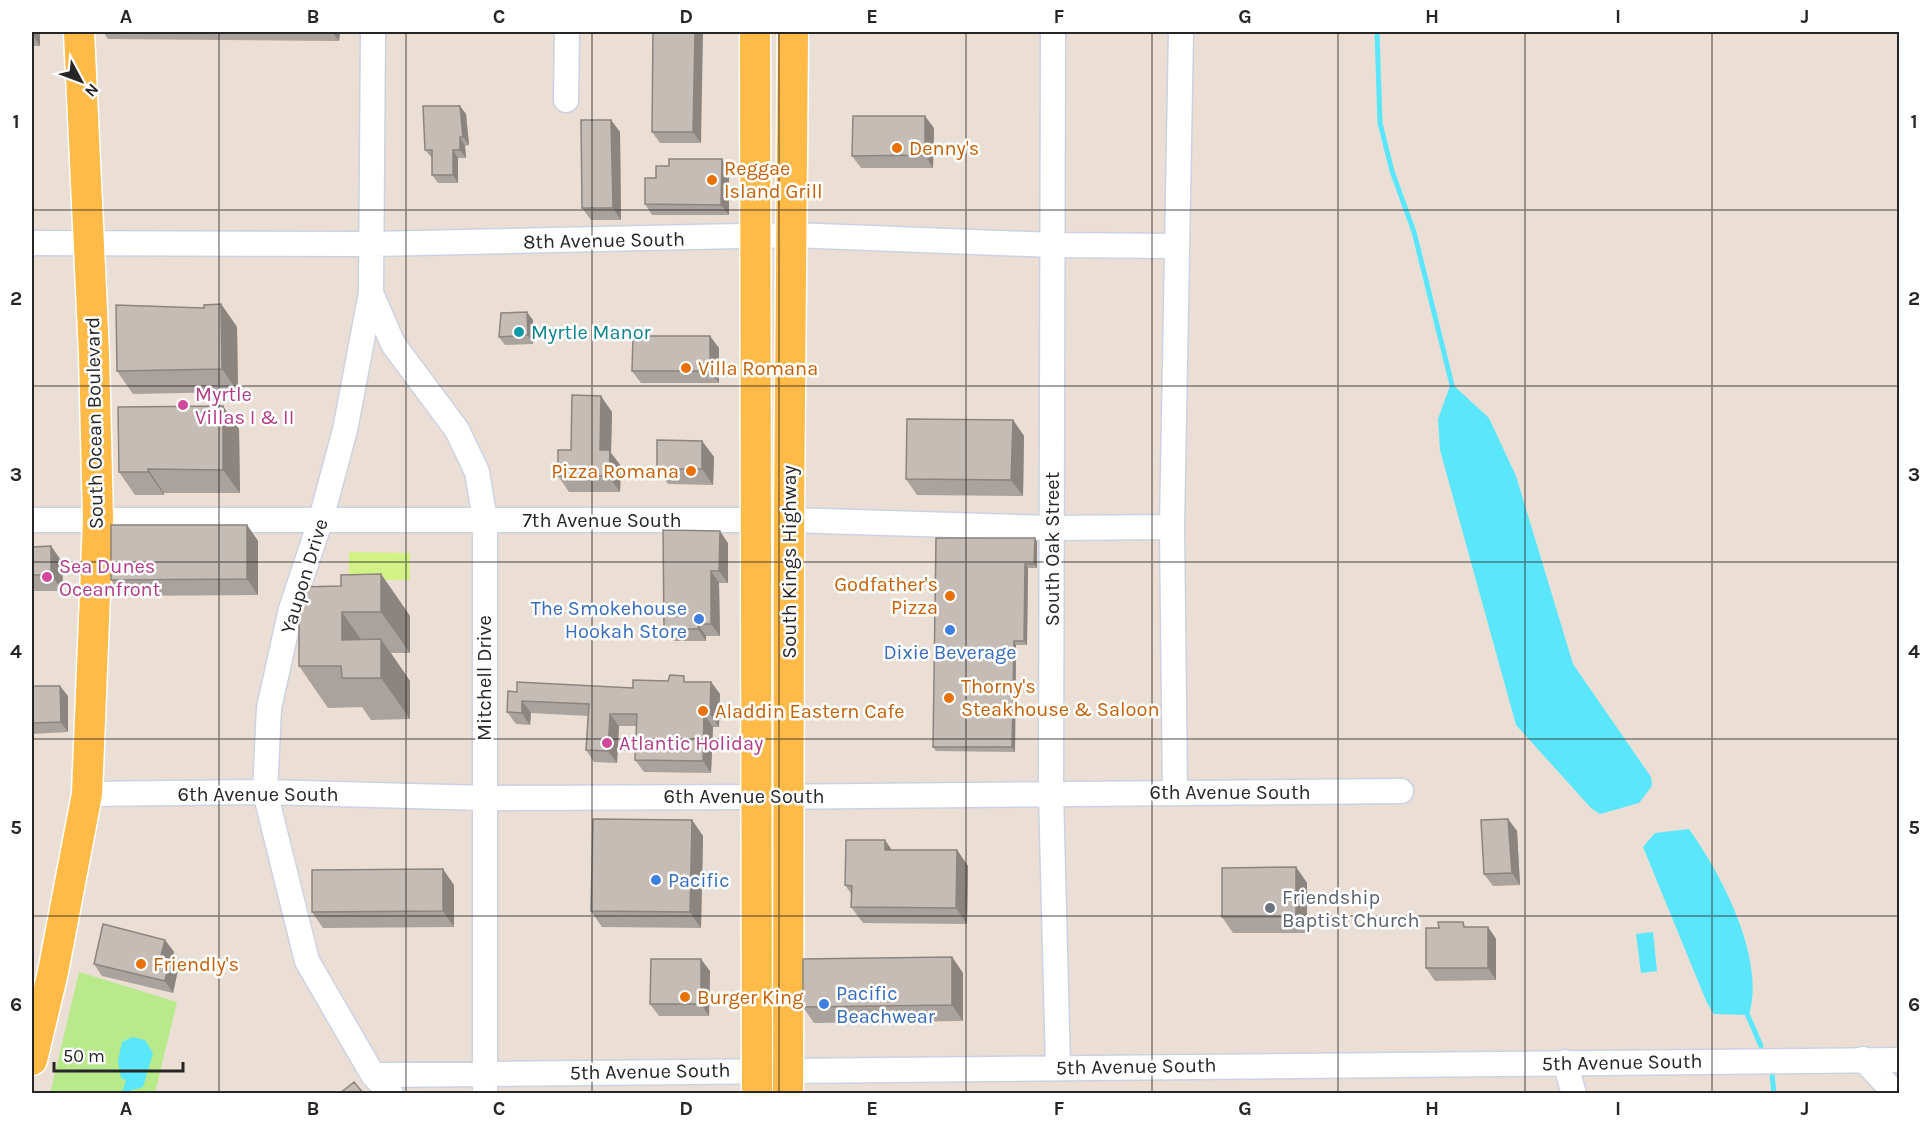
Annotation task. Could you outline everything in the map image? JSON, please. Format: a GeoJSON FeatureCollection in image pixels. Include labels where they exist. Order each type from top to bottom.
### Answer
{"type":"FeatureCollection","features":[{"type":"Feature","properties":{"kind":"main road","name":"South Ocean Boulevard"},"geometry":{"type":"LineString","coordinates":[[32,1060],[53,972],[87,794],[98,519],[79,32]]}},
{"type":"Feature","properties":{"kind":"main road","name":"South Kings Highway"},"geometry":{"type":"LineString","coordinates":[[755,32],[757,1082]]}},
{"type":"Feature","properties":{"kind":"main road","name":"South Kings Highway"},"geometry":{"type":"LineString","coordinates":[[788,1082],[793,32]]}},
{"type":"Feature","properties":{"kind":"street","name":"Yaupon Drive"},"geometry":{"type":"LineString","coordinates":[[374,32],[371,293],[345,429],[321,519],[291,609],[269,708],[265,792],[307,961],[373,1075],[391,1094]]}},
{"type":"Feature","properties":{"kind":"street"},"geometry":{"type":"LineString","coordinates":[[566,100],[567,32]]}},
{"type":"Feature","properties":{"kind":"street","name":"South Oak Street"},"geometry":{"type":"LineString","coordinates":[[1053,32],[1051,792],[1058,1067]]}},
{"type":"Feature","properties":{"kind":"street"},"geometry":{"type":"LineString","coordinates":[[1175,792],[1172,527],[1181,32]]}},
{"type":"Feature","properties":{"kind":"street","name":"8th Avenue South"},"geometry":{"type":"LineString","coordinates":[[32,243],[372,244],[792,236],[1053,245],[1177,246]]}},
{"type":"Feature","properties":{"kind":"street","name":"Mitchell Drive"},"geometry":{"type":"LineString","coordinates":[[371,293],[393,344],[457,430],[477,472],[486,520],[485,1083]]}},
{"type":"Feature","properties":{"kind":"street","name":"7th Avenue South"},"geometry":{"type":"LineString","coordinates":[[32,520],[789,520],[1051,528],[1172,527]]}},
{"type":"Feature","properties":{"kind":"street","name":"6th Avenue South"},"geometry":{"type":"LineString","coordinates":[[87,794],[265,792],[484,798],[1401,791]]}},
{"type":"Feature","properties":{"kind":"street"},"geometry":{"type":"LineString","coordinates":[[1863,1059],[1896,1094]]}},
{"type":"Feature","properties":{"kind":"street","name":"5th Avenue South"},"geometry":{"type":"LineString","coordinates":[[373,1075],[485,1083],[788,1082],[1058,1067],[1899,1060]]}},
{"type":"Feature","properties":{"kind":"street"},"geometry":{"type":"LineString","coordinates":[[1565,1062],[1574,1094]]}},
{"type":"Feature","properties":{"kind":"green space"},"geometry":{"type":"Polygon","coordinates":[[[349,552],[410,553],[410,580],[349,580],[349,552]]]}},
{"type":"Feature","properties":{"kind":"green space"},"geometry":{"type":"Polygon","coordinates":[[[79,972],[177,1002],[155,1093],[50,1094],[79,972]]]}},
{"type":"Feature","properties":{"kind":"water"},"geometry":{"type":"Polygon","coordinates":[[[1451,383],[1489,418],[1516,476],[1573,664],[1651,777],[1652,786],[1639,803],[1600,814],[1591,808],[1516,725],[1440,450],[1438,419],[1451,383]]]}},
{"type":"Feature","properties":{"kind":"water"},"geometry":{"type":"Polygon","coordinates":[[[1689,829],[1727,893],[1746,943],[1753,992],[1749,1015],[1714,1014],[1707,1003],[1643,847],[1655,833],[1689,829]]]}},
{"type":"Feature","properties":{"kind":"water"},"geometry":{"type":"Polygon","coordinates":[[[1653,932],[1657,971],[1641,973],[1636,934],[1653,932]]]}},
{"type":"Feature","properties":{"kind":"water"},"geometry":{"type":"Polygon","coordinates":[[[132,1037],[145,1040],[153,1053],[143,1087],[122,1093],[126,1080],[121,1078],[118,1061],[122,1042],[132,1037]]]}},
{"type":"Feature","properties":{"kind":"building"},"geometry":{"type":"Polygon","coordinates":[[[653,32],[695,32],[693,132],[652,132],[653,32]]]}},
{"type":"Feature","properties":{"kind":"building"},"geometry":{"type":"Polygon","coordinates":[[[423,106],[460,106],[463,137],[460,137],[460,150],[453,150],[453,175],[432,175],[432,150],[425,150],[423,106]]]}},
{"type":"Feature","properties":{"kind":"building","name":"Denny's"},"geometry":{"type":"Polygon","coordinates":[[[853,116],[925,116],[925,155],[852,156],[853,116]]]}},
{"type":"Feature","properties":{"kind":"building"},"geometry":{"type":"Polygon","coordinates":[[[581,120],[611,120],[613,208],[582,208],[581,120]]]}},
{"type":"Feature","properties":{"kind":"building"},"geometry":{"type":"Polygon","coordinates":[[[669,159],[722,159],[721,205],[645,204],[645,178],[656,178],[656,166],[669,166],[669,159]]]}},
{"type":"Feature","properties":{"kind":"building"},"geometry":{"type":"Polygon","coordinates":[[[221,304],[222,369],[117,371],[116,305],[204,308],[204,305],[221,304]]]}},
{"type":"Feature","properties":{"kind":"building"},"geometry":{"type":"Polygon","coordinates":[[[527,312],[528,335],[499,337],[501,313],[527,312]]]}},
{"type":"Feature","properties":{"kind":"building"},"geometry":{"type":"Polygon","coordinates":[[[633,336],[710,336],[710,371],[632,371],[633,336]]]}},
{"type":"Feature","properties":{"kind":"building"},"geometry":{"type":"Polygon","coordinates":[[[572,395],[601,396],[600,450],[610,450],[609,476],[558,476],[558,450],[571,450],[572,395]]]}},
{"type":"Feature","properties":{"kind":"building"},"geometry":{"type":"Polygon","coordinates":[[[223,406],[223,470],[148,469],[148,472],[119,472],[118,407],[223,406]]]}},
{"type":"Feature","properties":{"kind":"building"},"geometry":{"type":"Polygon","coordinates":[[[907,419],[1013,420],[1011,480],[906,479],[907,419]]]}},
{"type":"Feature","properties":{"kind":"building"},"geometry":{"type":"Polygon","coordinates":[[[657,440],[702,441],[702,469],[657,469],[657,440]]]}},
{"type":"Feature","properties":{"kind":"building"},"geometry":{"type":"Polygon","coordinates":[[[111,525],[247,525],[247,579],[111,580],[111,525]]]}},
{"type":"Feature","properties":{"kind":"building"},"geometry":{"type":"Polygon","coordinates":[[[663,530],[720,531],[719,571],[711,571],[711,624],[698,624],[698,629],[664,629],[663,530]]]}},
{"type":"Feature","properties":{"kind":"building"},"geometry":{"type":"Polygon","coordinates":[[[936,538],[1035,538],[1034,564],[1025,564],[1024,641],[1014,641],[1012,747],[933,747],[936,538]]]}},
{"type":"Feature","properties":{"kind":"building"},"geometry":{"type":"Polygon","coordinates":[[[51,546],[51,575],[32,575],[32,547],[51,546]]]}},
{"type":"Feature","properties":{"kind":"building"},"geometry":{"type":"Polygon","coordinates":[[[381,574],[381,612],[342,612],[342,640],[381,639],[381,678],[342,678],[341,666],[299,666],[299,587],[341,586],[341,575],[381,574]]]}},
{"type":"Feature","properties":{"kind":"building"},"geometry":{"type":"Polygon","coordinates":[[[670,675],[684,676],[684,682],[711,682],[710,714],[704,714],[703,761],[635,760],[637,714],[610,714],[608,751],[586,750],[589,704],[522,701],[522,713],[507,712],[508,691],[517,692],[517,682],[633,688],[633,680],[668,681],[670,675]]]}},
{"type":"Feature","properties":{"kind":"building"},"geometry":{"type":"Polygon","coordinates":[[[32,686],[60,686],[61,722],[32,723],[32,686]]]}},
{"type":"Feature","properties":{"kind":"building"},"geometry":{"type":"Polygon","coordinates":[[[593,819],[692,820],[690,912],[591,911],[593,819]]]}},
{"type":"Feature","properties":{"kind":"building"},"geometry":{"type":"Polygon","coordinates":[[[1508,819],[1512,873],[1484,874],[1481,820],[1508,819]]]}},
{"type":"Feature","properties":{"kind":"building"},"geometry":{"type":"Polygon","coordinates":[[[846,840],[885,840],[885,850],[957,850],[956,908],[851,907],[852,886],[845,885],[846,840]]]}},
{"type":"Feature","properties":{"kind":"building"},"geometry":{"type":"Polygon","coordinates":[[[1296,867],[1296,917],[1222,917],[1222,868],[1296,867]]]}},
{"type":"Feature","properties":{"kind":"building"},"geometry":{"type":"Polygon","coordinates":[[[443,869],[443,911],[312,912],[312,870],[443,869]]]}},
{"type":"Feature","properties":{"kind":"building"},"geometry":{"type":"Polygon","coordinates":[[[1438,922],[1463,922],[1464,927],[1488,927],[1488,968],[1426,968],[1426,928],[1439,928],[1438,922]]]}},
{"type":"Feature","properties":{"kind":"building"},"geometry":{"type":"Polygon","coordinates":[[[103,924],[165,940],[161,956],[170,958],[165,981],[94,964],[103,924]]]}},
{"type":"Feature","properties":{"kind":"building"},"geometry":{"type":"Polygon","coordinates":[[[952,957],[952,1005],[803,1007],[803,959],[952,957]]]}},
{"type":"Feature","properties":{"kind":"building"},"geometry":{"type":"Polygon","coordinates":[[[651,959],[701,959],[701,1004],[650,1004],[651,959]]]}},
{"type":"Feature","properties":{"kind":"building"},"geometry":{"type":"Polygon","coordinates":[[[354,1082],[364,1094],[339,1094],[354,1082]]]}},
{"type":"Feature","properties":{"kind":"waterway"},"geometry":{"type":"LineString","coordinates":[[1377,32],[1380,123],[1392,171],[1414,232],[1453,389]]}},
{"type":"Feature","properties":{"kind":"waterway"},"geometry":{"type":"LineString","coordinates":[[1745,1009],[1761,1046]]}},
{"type":"Feature","properties":{"kind":"waterway"},"geometry":{"type":"LineString","coordinates":[[1772,1074],[1774,1094]]}},
{"type":"Feature","properties":{"kind":"place","name":"Denny's"},"geometry":{"type":"Point","coordinates":[897,148]}},
{"type":"Feature","properties":{"kind":"place","name":"Reggae Island Grill"},"geometry":{"type":"Point","coordinates":[712,180]}},
{"type":"Feature","properties":{"kind":"place","name":"Myrtle Manor"},"geometry":{"type":"Point","coordinates":[519,332]}},
{"type":"Feature","properties":{"kind":"place","name":"Villa Romana"},"geometry":{"type":"Point","coordinates":[686,368]}},
{"type":"Feature","properties":{"kind":"place","name":"Myrtle Villas I & II"},"geometry":{"type":"Point","coordinates":[183,405]}},
{"type":"Feature","properties":{"kind":"place","name":"Pizza Romana"},"geometry":{"type":"Point","coordinates":[691,471]}},
{"type":"Feature","properties":{"kind":"place","name":"Sea Dunes Oceanfront"},"geometry":{"type":"Point","coordinates":[47,577]}},
{"type":"Feature","properties":{"kind":"place","name":"Godfather's Pizza"},"geometry":{"type":"Point","coordinates":[950,596]}},
{"type":"Feature","properties":{"kind":"place","name":"The Smokehouse Hookah Store"},"geometry":{"type":"Point","coordinates":[699,619]}},
{"type":"Feature","properties":{"kind":"place","name":"Dixie Beverage"},"geometry":{"type":"Point","coordinates":[950,630]}},
{"type":"Feature","properties":{"kind":"place","name":"Thorny's Steakhouse & Saloon"},"geometry":{"type":"Point","coordinates":[949,698]}},
{"type":"Feature","properties":{"kind":"place","name":"Aladdin Eastern Cafe"},"geometry":{"type":"Point","coordinates":[703,711]}},
{"type":"Feature","properties":{"kind":"place","name":"Atlantic Holiday"},"geometry":{"type":"Point","coordinates":[607,743]}},
{"type":"Feature","properties":{"kind":"place","name":"Pacific"},"geometry":{"type":"Point","coordinates":[656,880]}},
{"type":"Feature","properties":{"kind":"place","name":"Friendship Baptist Church"},"geometry":{"type":"Point","coordinates":[1270,908]}},
{"type":"Feature","properties":{"kind":"place","name":"Friendly's"},"geometry":{"type":"Point","coordinates":[141,964]}},
{"type":"Feature","properties":{"kind":"place","name":"Burger King"},"geometry":{"type":"Point","coordinates":[685,997]}},
{"type":"Feature","properties":{"kind":"place","name":"Pacific Beachwear"},"geometry":{"type":"Point","coordinates":[824,1004]}}]}
